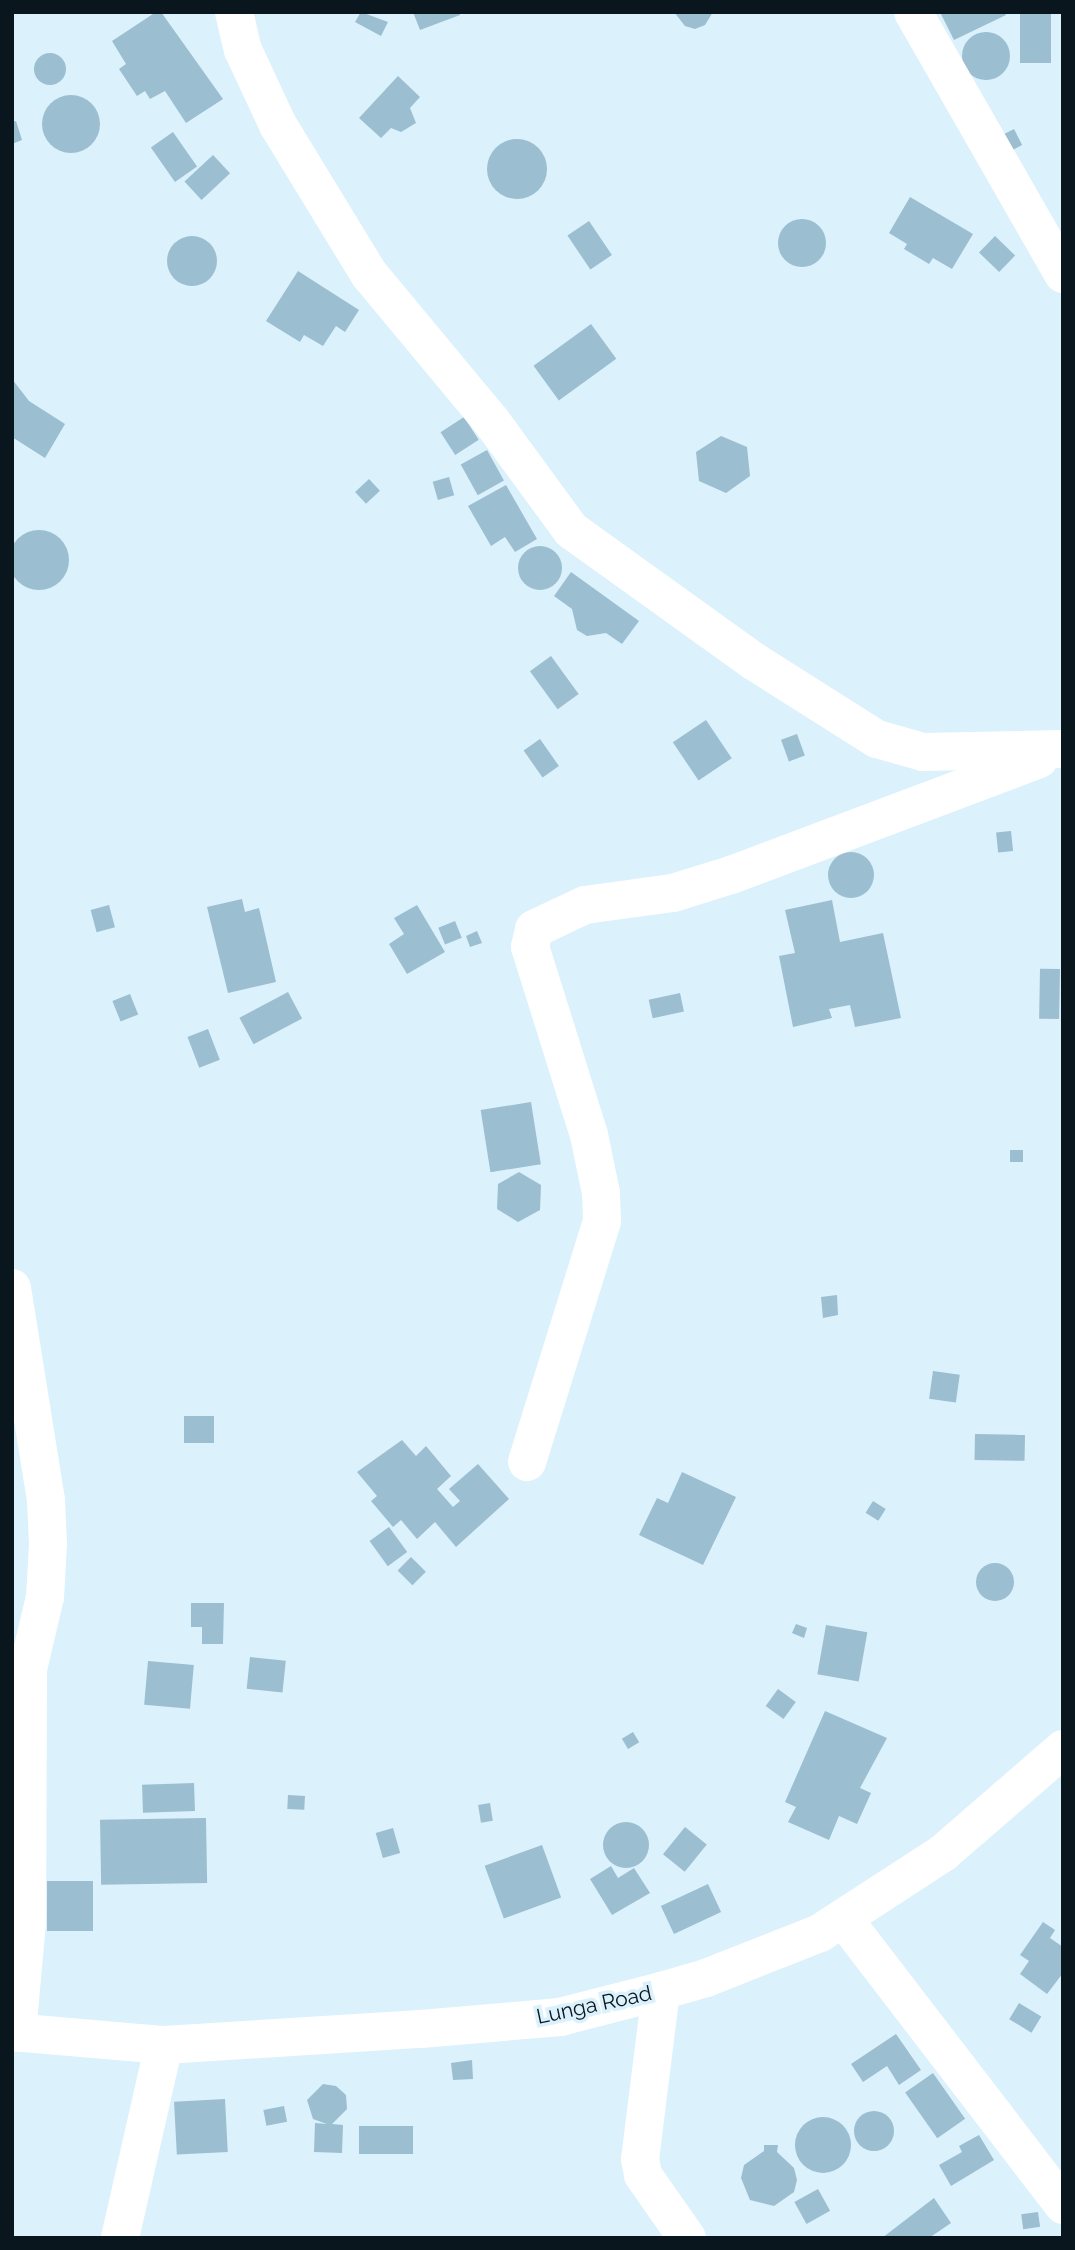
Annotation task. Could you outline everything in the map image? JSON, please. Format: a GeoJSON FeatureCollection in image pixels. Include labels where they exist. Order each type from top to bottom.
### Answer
{"type":"FeatureCollection","features":[{"type":"Feature","properties":{"kind":"street"},"geometry":{"type":"LineString","coordinates":[[234,12],[243,50],[278,125],[369,274],[492,422],[571,530],[692,618],[877,739],[923,752],[1063,750]]}},
{"type":"Feature","properties":{"kind":"street"},"geometry":{"type":"LineString","coordinates":[[913,12],[1063,274]]}},
{"type":"Feature","properties":{"kind":"street"},"geometry":{"type":"LineString","coordinates":[[527,1462],[602,1221],[601,1194],[589,1135],[530,947],[534,929],[585,905],[673,893],[731,875],[1063,750]]}},
{"type":"Feature","properties":{"kind":"street"},"geometry":{"type":"LineString","coordinates":[[12,1288],[46,1500],[48,1544],[45,1597],[28,1670],[27,1923],[15,2033]]}},
{"type":"Feature","properties":{"kind":"street","name":"Lunga Road"},"geometry":{"type":"LineString","coordinates":[[15,2033],[164,2045],[560,2017],[706,1978],[820,1933],[943,1853],[1063,1749]]}},
{"type":"Feature","properties":{"kind":"street"},"geometry":{"type":"LineString","coordinates":[[843,1918],[1063,2205]]}},
{"type":"Feature","properties":{"kind":"street"},"geometry":{"type":"LineString","coordinates":[[661,1990],[640,2159],[643,2175],[687,2238]]}},
{"type":"Feature","properties":{"kind":"street"},"geometry":{"type":"LineString","coordinates":[[120,2238],[164,2045]]}},
{"type":"Feature","properties":{"kind":"building"},"geometry":{"type":"Polygon","coordinates":[[[156,12],[161,12],[223,99],[186,123],[165,91],[150,99],[145,91],[137,96],[119,69],[126,64],[112,41],[156,12]]]}},
{"type":"Feature","properties":{"kind":"building"},"geometry":{"type":"Polygon","coordinates":[[[361,12],[388,22],[381,36],[355,22],[361,12]]]}},
{"type":"Feature","properties":{"kind":"building"},"geometry":{"type":"Polygon","coordinates":[[[413,12],[459,12],[460,15],[420,30],[413,12]]]}},
{"type":"Feature","properties":{"kind":"building"},"geometry":{"type":"Polygon","coordinates":[[[674,12],[713,12],[705,25],[695,29],[685,26],[674,12]]]}},
{"type":"Feature","properties":{"kind":"building"},"geometry":{"type":"Polygon","coordinates":[[[940,12],[1005,12],[1006,15],[954,40],[940,12]]]}},
{"type":"Feature","properties":{"kind":"building"},"geometry":{"type":"Polygon","coordinates":[[[1020,12],[1051,12],[1051,63],[1020,63],[1020,12]]]}},
{"type":"Feature","properties":{"kind":"building"},"geometry":{"type":"Polygon","coordinates":[[[986,32],[1003,39],[1010,56],[1003,73],[986,80],[969,73],[962,56],[969,39],[986,32]]]}},
{"type":"Feature","properties":{"kind":"building"},"geometry":{"type":"Polygon","coordinates":[[[50,53],[61,58],[66,69],[61,80],[50,85],[39,80],[34,69],[39,58],[50,53]]]}},
{"type":"Feature","properties":{"kind":"building"},"geometry":{"type":"Polygon","coordinates":[[[398,76],[420,97],[410,108],[416,123],[401,132],[391,128],[381,138],[359,118],[398,76]]]}},
{"type":"Feature","properties":{"kind":"building"},"geometry":{"type":"Polygon","coordinates":[[[65,95],[77,95],[92,103],[100,118],[100,130],[92,145],[77,153],[65,153],[50,145],[42,130],[42,118],[50,103],[65,95]]]}},
{"type":"Feature","properties":{"kind":"building"},"geometry":{"type":"Polygon","coordinates":[[[16,121],[22,140],[12,144],[12,122],[16,121]]]}},
{"type":"Feature","properties":{"kind":"building"},"geometry":{"type":"Polygon","coordinates":[[[1014,129],[1022,145],[1007,153],[999,137],[1014,129]]]}},
{"type":"Feature","properties":{"kind":"building"},"geometry":{"type":"Polygon","coordinates":[[[173,132],[197,166],[175,182],[151,147],[173,132]]]}},
{"type":"Feature","properties":{"kind":"building"},"geometry":{"type":"Polygon","coordinates":[[[517,139],[534,144],[542,152],[547,169],[542,186],[534,194],[517,199],[500,194],[492,186],[487,169],[492,152],[500,144],[517,139]]]}},
{"type":"Feature","properties":{"kind":"building"},"geometry":{"type":"Polygon","coordinates":[[[213,155],[230,173],[202,200],[184,182],[213,155]]]}},
{"type":"Feature","properties":{"kind":"building"},"geometry":{"type":"Polygon","coordinates":[[[910,197],[973,234],[952,269],[933,258],[929,264],[904,249],[907,244],[889,233],[910,197]]]}},
{"type":"Feature","properties":{"kind":"building"},"geometry":{"type":"Polygon","coordinates":[[[802,219],[811,220],[819,226],[825,234],[825,252],[819,260],[811,266],[802,267],[793,266],[785,260],[779,252],[778,243],[779,234],[785,226],[793,220],[802,219]]]}},
{"type":"Feature","properties":{"kind":"building"},"geometry":{"type":"Polygon","coordinates":[[[589,221],[612,255],[590,270],[567,236],[589,221]]]}},
{"type":"Feature","properties":{"kind":"building"},"geometry":{"type":"Polygon","coordinates":[[[192,236],[209,244],[217,261],[209,278],[192,286],[175,278],[167,261],[175,244],[192,236]]]}},
{"type":"Feature","properties":{"kind":"building"},"geometry":{"type":"Polygon","coordinates":[[[995,236],[1015,255],[999,272],[979,253],[995,236]]]}},
{"type":"Feature","properties":{"kind":"building"},"geometry":{"type":"Polygon","coordinates":[[[298,271],[359,310],[345,332],[336,326],[323,346],[304,335],[300,342],[266,321],[298,271]]]}},
{"type":"Feature","properties":{"kind":"building"},"geometry":{"type":"Polygon","coordinates":[[[591,324],[616,359],[559,401],[534,366],[591,324]]]}},
{"type":"Feature","properties":{"kind":"building"},"geometry":{"type":"Polygon","coordinates":[[[12,379],[29,401],[65,424],[45,458],[12,437],[12,379]]]}},
{"type":"Feature","properties":{"kind":"building"},"geometry":{"type":"Polygon","coordinates":[[[464,417],[479,440],[455,455],[441,432],[464,417]]]}},
{"type":"Feature","properties":{"kind":"building"},"geometry":{"type":"Polygon","coordinates":[[[721,436],[747,447],[750,476],[726,493],[699,481],[696,452],[721,436]]]}},
{"type":"Feature","properties":{"kind":"building"},"geometry":{"type":"Polygon","coordinates":[[[487,450],[504,481],[478,495],[461,465],[487,450]]]}},
{"type":"Feature","properties":{"kind":"building"},"geometry":{"type":"Polygon","coordinates":[[[449,477],[454,495],[438,500],[433,482],[449,477]]]}},
{"type":"Feature","properties":{"kind":"building"},"geometry":{"type":"Polygon","coordinates":[[[369,479],[380,491],[366,504],[355,492],[369,479]]]}},
{"type":"Feature","properties":{"kind":"building"},"geometry":{"type":"Polygon","coordinates":[[[506,485],[537,539],[515,552],[505,537],[491,546],[468,506],[506,485]]]}},
{"type":"Feature","properties":{"kind":"building"},"geometry":{"type":"Polygon","coordinates":[[[39,530],[56,535],[64,543],[69,560],[64,577],[56,585],[39,590],[22,585],[14,577],[9,560],[14,543],[22,535],[39,530]]]}},
{"type":"Feature","properties":{"kind":"building"},"geometry":{"type":"Polygon","coordinates":[[[540,546],[549,547],[556,552],[561,559],[561,577],[556,584],[549,589],[540,590],[531,589],[524,584],[519,577],[518,568],[519,559],[524,552],[531,547],[540,546]]]}},
{"type":"Feature","properties":{"kind":"building"},"geometry":{"type":"Polygon","coordinates":[[[571,572],[639,621],[622,644],[606,633],[587,636],[577,630],[572,609],[554,596],[571,572]]]}},
{"type":"Feature","properties":{"kind":"building"},"geometry":{"type":"Polygon","coordinates":[[[551,656],[579,694],[558,709],[530,671],[551,656]]]}},
{"type":"Feature","properties":{"kind":"building"},"geometry":{"type":"Polygon","coordinates":[[[706,720],[732,758],[699,781],[673,742],[706,720]]]}},
{"type":"Feature","properties":{"kind":"building"},"geometry":{"type":"Polygon","coordinates":[[[797,734],[805,756],[789,761],[781,740],[797,734]]]}},
{"type":"Feature","properties":{"kind":"building"},"geometry":{"type":"Polygon","coordinates":[[[540,739],[559,766],[543,778],[524,750],[540,739]]]}},
{"type":"Feature","properties":{"kind":"building"},"geometry":{"type":"Polygon","coordinates":[[[1011,831],[1013,851],[998,852],[996,833],[1011,831]]]}},
{"type":"Feature","properties":{"kind":"building"},"geometry":{"type":"Polygon","coordinates":[[[851,852],[867,859],[874,875],[867,891],[851,898],[835,891],[828,875],[835,859],[851,852]]]}},
{"type":"Feature","properties":{"kind":"building"},"geometry":{"type":"Polygon","coordinates":[[[242,899],[245,912],[259,908],[276,982],[228,993],[207,907],[242,899]]]}},
{"type":"Feature","properties":{"kind":"building"},"geometry":{"type":"Polygon","coordinates":[[[832,900],[840,942],[883,933],[901,1018],[855,1027],[850,1005],[829,1009],[832,1018],[793,1027],[779,956],[795,953],[785,910],[832,900]]]}},
{"type":"Feature","properties":{"kind":"building"},"geometry":{"type":"Polygon","coordinates":[[[109,905],[115,927],[97,932],[91,910],[109,905]]]}},
{"type":"Feature","properties":{"kind":"building"},"geometry":{"type":"Polygon","coordinates":[[[417,905],[445,952],[407,974],[389,944],[404,934],[394,918],[417,905]]]}},
{"type":"Feature","properties":{"kind":"building"},"geometry":{"type":"Polygon","coordinates":[[[455,921],[462,938],[445,944],[438,928],[455,921]]]}},
{"type":"Feature","properties":{"kind":"building"},"geometry":{"type":"Polygon","coordinates":[[[477,931],[482,943],[470,947],[466,936],[477,931]]]}},
{"type":"Feature","properties":{"kind":"building"},"geometry":{"type":"Polygon","coordinates":[[[1040,969],[1060,969],[1059,1019],[1039,1019],[1040,969]]]}},
{"type":"Feature","properties":{"kind":"building"},"geometry":{"type":"Polygon","coordinates":[[[288,992],[302,1018],[254,1044],[239,1018],[288,992]]]}},
{"type":"Feature","properties":{"kind":"building"},"geometry":{"type":"Polygon","coordinates":[[[680,993],[684,1012],[653,1018],[649,1000],[680,993]]]}},
{"type":"Feature","properties":{"kind":"building"},"geometry":{"type":"Polygon","coordinates":[[[130,994],[138,1014],[121,1022],[112,1001],[130,994]]]}},
{"type":"Feature","properties":{"kind":"building"},"geometry":{"type":"Polygon","coordinates":[[[208,1029],[220,1060],[199,1068],[187,1037],[208,1029]]]}},
{"type":"Feature","properties":{"kind":"building"},"geometry":{"type":"Polygon","coordinates":[[[531,1102],[541,1164],[490,1172],[481,1110],[531,1102]]]}},
{"type":"Feature","properties":{"kind":"building"},"geometry":{"type":"Polygon","coordinates":[[[1010,1150],[1023,1150],[1023,1162],[1010,1162],[1010,1150]]]}},
{"type":"Feature","properties":{"kind":"building"},"geometry":{"type":"Polygon","coordinates":[[[519,1172],[541,1185],[540,1210],[518,1222],[497,1209],[498,1184],[519,1172]]]}},
{"type":"Feature","properties":{"kind":"building"},"geometry":{"type":"Polygon","coordinates":[[[837,1295],[838,1315],[823,1318],[821,1297],[837,1295]]]}},
{"type":"Feature","properties":{"kind":"building"},"geometry":{"type":"Polygon","coordinates":[[[933,1371],[960,1375],[956,1402],[929,1399],[933,1371]]]}},
{"type":"Feature","properties":{"kind":"building"},"geometry":{"type":"Polygon","coordinates":[[[184,1416],[214,1416],[214,1443],[184,1443],[184,1416]]]}},
{"type":"Feature","properties":{"kind":"building"},"geometry":{"type":"Polygon","coordinates":[[[975,1434],[1025,1435],[1025,1461],[975,1460],[975,1434]]]}},
{"type":"Feature","properties":{"kind":"building"},"geometry":{"type":"Polygon","coordinates":[[[402,1440],[416,1456],[426,1446],[451,1476],[437,1489],[453,1507],[460,1501],[449,1489],[478,1464],[509,1499],[456,1547],[435,1522],[417,1539],[401,1520],[393,1527],[371,1501],[377,1496],[357,1472],[402,1440]]]}},
{"type":"Feature","properties":{"kind":"building"},"geometry":{"type":"Polygon","coordinates":[[[682,1472],[736,1497],[703,1565],[639,1535],[657,1498],[668,1503],[682,1472]]]}},
{"type":"Feature","properties":{"kind":"building"},"geometry":{"type":"Polygon","coordinates":[[[873,1501],[886,1509],[878,1521],[866,1513],[873,1501]]]}},
{"type":"Feature","properties":{"kind":"building"},"geometry":{"type":"Polygon","coordinates":[[[389,1527],[407,1552],[388,1566],[370,1541],[389,1527]]]}},
{"type":"Feature","properties":{"kind":"building"},"geometry":{"type":"Polygon","coordinates":[[[411,1557],[426,1572],[412,1585],[398,1570],[411,1557]]]}},
{"type":"Feature","properties":{"kind":"building"},"geometry":{"type":"Polygon","coordinates":[[[995,1563],[1009,1568],[1014,1582],[1009,1596],[995,1601],[981,1596],[976,1582],[981,1568],[995,1563]]]}},
{"type":"Feature","properties":{"kind":"building"},"geometry":{"type":"Polygon","coordinates":[[[191,1603],[224,1603],[223,1644],[202,1644],[202,1627],[191,1627],[191,1603]]]}},
{"type":"Feature","properties":{"kind":"building"},"geometry":{"type":"Polygon","coordinates":[[[796,1624],[807,1628],[804,1638],[792,1633],[796,1624]]]}},
{"type":"Feature","properties":{"kind":"building"},"geometry":{"type":"Polygon","coordinates":[[[826,1625],[867,1632],[859,1682],[817,1674],[826,1625]]]}},
{"type":"Feature","properties":{"kind":"building"},"geometry":{"type":"Polygon","coordinates":[[[250,1657],[286,1661],[282,1693],[247,1689],[250,1657]]]}},
{"type":"Feature","properties":{"kind":"building"},"geometry":{"type":"Polygon","coordinates":[[[148,1661],[194,1665],[190,1709],[144,1705],[148,1661]]]}},
{"type":"Feature","properties":{"kind":"building"},"geometry":{"type":"Polygon","coordinates":[[[778,1689],[796,1702],[783,1719],[766,1706],[778,1689]]]}},
{"type":"Feature","properties":{"kind":"building"},"geometry":{"type":"Polygon","coordinates":[[[825,1711],[887,1738],[860,1788],[871,1793],[857,1824],[839,1816],[829,1840],[788,1822],[796,1807],[785,1802],[825,1711]]]}},
{"type":"Feature","properties":{"kind":"building"},"geometry":{"type":"Polygon","coordinates":[[[633,1732],[639,1742],[628,1749],[622,1739],[633,1732]]]}},
{"type":"Feature","properties":{"kind":"building"},"geometry":{"type":"Polygon","coordinates":[[[194,1783],[195,1811],[143,1813],[142,1785],[194,1783]]]}},
{"type":"Feature","properties":{"kind":"building"},"geometry":{"type":"Polygon","coordinates":[[[288,1795],[305,1796],[304,1810],[287,1809],[288,1795]]]}},
{"type":"Feature","properties":{"kind":"building"},"geometry":{"type":"Polygon","coordinates":[[[490,1803],[493,1821],[481,1823],[478,1805],[490,1803]]]}},
{"type":"Feature","properties":{"kind":"building"},"geometry":{"type":"Polygon","coordinates":[[[206,1818],[207,1883],[101,1885],[100,1820],[206,1818]]]}},
{"type":"Feature","properties":{"kind":"building"},"geometry":{"type":"Polygon","coordinates":[[[626,1822],[642,1829],[649,1845],[642,1861],[626,1868],[610,1861],[603,1845],[610,1829],[626,1822]]]}},
{"type":"Feature","properties":{"kind":"building"},"geometry":{"type":"Polygon","coordinates":[[[685,1827],[707,1845],[685,1872],[663,1854],[685,1827]]]}},
{"type":"Feature","properties":{"kind":"building"},"geometry":{"type":"Polygon","coordinates":[[[393,1828],[400,1853],[383,1858],[376,1833],[393,1828]]]}},
{"type":"Feature","properties":{"kind":"building"},"geometry":{"type":"Polygon","coordinates":[[[542,1845],[561,1898],[504,1918],[485,1866],[542,1845]]]}},
{"type":"Feature","properties":{"kind":"building"},"geometry":{"type":"Polygon","coordinates":[[[611,1866],[618,1878],[634,1868],[650,1893],[612,1915],[590,1879],[611,1866]]]}},
{"type":"Feature","properties":{"kind":"building"},"geometry":{"type":"Polygon","coordinates":[[[47,1881],[93,1881],[93,1931],[47,1931],[47,1881]]]}},
{"type":"Feature","properties":{"kind":"building"},"geometry":{"type":"Polygon","coordinates":[[[708,1884],[721,1912],[674,1934],[661,1906],[708,1884]]]}},
{"type":"Feature","properties":{"kind":"building"},"geometry":{"type":"Polygon","coordinates":[[[1043,1922],[1055,1930],[1050,1938],[1063,1947],[1063,1973],[1047,1994],[1020,1974],[1029,1961],[1020,1955],[1043,1922]]]}},
{"type":"Feature","properties":{"kind":"building"},"geometry":{"type":"Polygon","coordinates":[[[1019,2003],[1041,2016],[1032,2033],[1009,2019],[1019,2003]]]}},
{"type":"Feature","properties":{"kind":"building"},"geometry":{"type":"Polygon","coordinates":[[[896,2034],[921,2070],[899,2085],[887,2066],[863,2082],[851,2064],[896,2034]]]}},
{"type":"Feature","properties":{"kind":"building"},"geometry":{"type":"Polygon","coordinates":[[[472,2060],[473,2079],[453,2080],[451,2063],[472,2060]]]}},
{"type":"Feature","properties":{"kind":"building"},"geometry":{"type":"Polygon","coordinates":[[[933,2073],[965,2119],[937,2138],[905,2093],[933,2073]]]}},
{"type":"Feature","properties":{"kind":"building"},"geometry":{"type":"Polygon","coordinates":[[[323,2084],[336,2086],[346,2095],[347,2109],[332,2124],[343,2125],[342,2153],[314,2152],[315,2123],[327,2124],[313,2119],[307,2100],[323,2084]]]}},
{"type":"Feature","properties":{"kind":"building"},"geometry":{"type":"Polygon","coordinates":[[[225,2099],[228,2152],[177,2155],[174,2102],[225,2099]]]}},
{"type":"Feature","properties":{"kind":"building"},"geometry":{"type":"Polygon","coordinates":[[[284,2106],[287,2122],[266,2126],[263,2110],[284,2106]]]}},
{"type":"Feature","properties":{"kind":"building"},"geometry":{"type":"Polygon","coordinates":[[[874,2111],[882,2112],[888,2117],[893,2123],[893,2139],[888,2145],[882,2150],[874,2151],[866,2150],[860,2145],[855,2139],[854,2131],[855,2123],[860,2117],[866,2112],[874,2111]]]}},
{"type":"Feature","properties":{"kind":"building"},"geometry":{"type":"Polygon","coordinates":[[[823,2117],[834,2119],[843,2125],[849,2134],[849,2156],[843,2165],[834,2171],[823,2173],[812,2171],[803,2165],[797,2156],[795,2145],[797,2134],[803,2125],[812,2119],[823,2117]]]}},
{"type":"Feature","properties":{"kind":"building"},"geometry":{"type":"Polygon","coordinates":[[[359,2126],[413,2126],[413,2154],[359,2154],[359,2126]]]}},
{"type":"Feature","properties":{"kind":"building"},"geometry":{"type":"Polygon","coordinates":[[[979,2135],[994,2160],[951,2186],[939,2165],[962,2152],[959,2146],[979,2135]]]}},
{"type":"Feature","properties":{"kind":"building"},"geometry":{"type":"Polygon","coordinates":[[[764,2145],[778,2145],[777,2152],[794,2168],[797,2180],[794,2192],[774,2206],[750,2200],[741,2178],[744,2165],[764,2151],[764,2145]]]}},
{"type":"Feature","properties":{"kind":"building"},"geometry":{"type":"Polygon","coordinates":[[[818,2189],[830,2211],[807,2224],[794,2202],[818,2189]]]}},
{"type":"Feature","properties":{"kind":"building"},"geometry":{"type":"Polygon","coordinates":[[[934,2198],[951,2223],[929,2238],[882,2238],[934,2198]]]}},
{"type":"Feature","properties":{"kind":"building"},"geometry":{"type":"Polygon","coordinates":[[[1038,2212],[1040,2227],[1023,2229],[1021,2214],[1038,2212]]]}}]}
